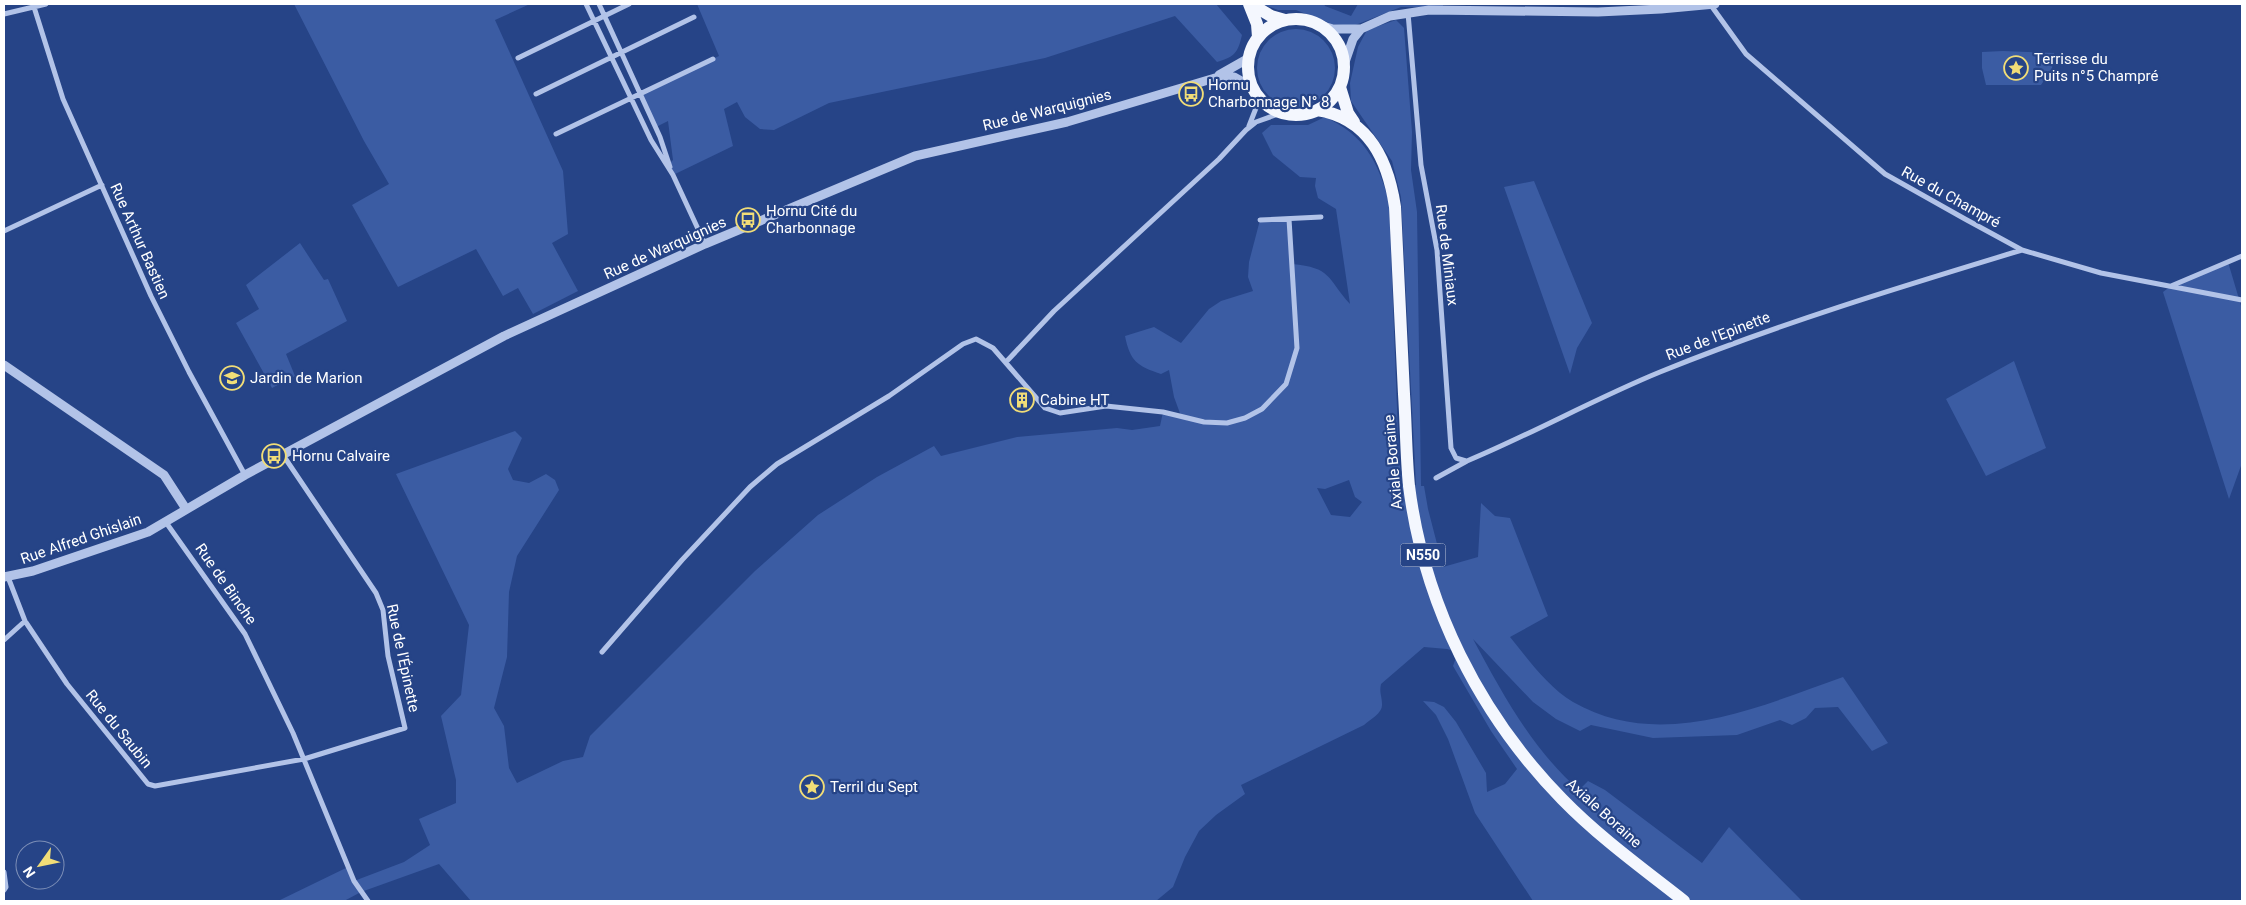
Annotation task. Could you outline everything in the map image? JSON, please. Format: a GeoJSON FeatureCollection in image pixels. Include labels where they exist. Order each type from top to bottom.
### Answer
{"type":"FeatureCollection","features":[{"type":"Feature","properties":{"kind":"main road"},"geometry":{"type":"LineString","coordinates":[[1250,4],[1271,16],[1285,20]]}},
{"type":"Feature","properties":{"kind":"main road"},"geometry":{"type":"LineString","coordinates":[[1250,4],[1257,24],[1258,37],[1249,58],[1248,72],[1254,91],[1267,106],[1280,113]]}},
{"type":"Feature","properties":{"kind":"main road"},"geometry":{"type":"LineString","coordinates":[[1258,37],[1275,24],[1285,20],[1297,19],[1320,26],[1332,36],[1340,49],[1344,65],[1340,87],[1330,101],[1317,110]]}},
{"type":"Feature","properties":{"kind":"main road"},"geometry":{"type":"LineString","coordinates":[[1340,87],[1348,113],[1355,124]]}},
{"type":"Feature","properties":{"kind":"main road","name":"Axiale Boraine"},"geometry":{"type":"LineString","coordinates":[[1280,113],[1299,115],[1317,110],[1344,117],[1355,124],[1382,157],[1392,186],[1395,207],[1409,484],[1432,590],[1444,620],[1480,694],[1502,727],[1537,772],[1581,818],[1684,901]]}},
{"type":"Feature","properties":{"kind":"street"},"geometry":{"type":"LineString","coordinates":[[4,14],[46,4]]}},
{"type":"Feature","properties":{"kind":"street"},"geometry":{"type":"LineString","coordinates":[[586,4],[651,140],[673,175]]}},
{"type":"Feature","properties":{"kind":"street"},"geometry":{"type":"LineString","coordinates":[[599,4],[660,136],[673,175],[705,244]]}},
{"type":"Feature","properties":{"kind":"street"},"geometry":{"type":"LineString","coordinates":[[518,58],[629,4]]}},
{"type":"Feature","properties":{"kind":"street","name":"Rue du Champré"},"geometry":{"type":"LineString","coordinates":[[1704,4],[1746,54],[1885,174],[2022,250],[2100,272],[2242,300]]}},
{"type":"Feature","properties":{"kind":"street"},"geometry":{"type":"LineString","coordinates":[[1320,26],[1333,29],[1361,29],[1390,16],[1429,10],[1598,12],[1715,4]]}},
{"type":"Feature","properties":{"kind":"street","name":"Rue Arthur Bastien"},"geometry":{"type":"LineString","coordinates":[[34,7],[63,99],[151,296],[180,354],[246,475]]}},
{"type":"Feature","properties":{"kind":"street","name":"Rue de Miniaux"},"geometry":{"type":"LineString","coordinates":[[1408,13],[1418,142],[1436,235],[1452,448],[1456,458],[1467,461]]}},
{"type":"Feature","properties":{"kind":"street"},"geometry":{"type":"LineString","coordinates":[[536,94],[694,17]]}},
{"type":"Feature","properties":{"kind":"street"},"geometry":{"type":"LineString","coordinates":[[1344,65],[1353,40],[1361,29]]}},
{"type":"Feature","properties":{"kind":"street"},"geometry":{"type":"LineString","coordinates":[[1215,78],[1249,58]]}},
{"type":"Feature","properties":{"kind":"street"},"geometry":{"type":"LineString","coordinates":[[556,134],[713,59]]}},
{"type":"Feature","properties":{"kind":"street"},"geometry":{"type":"LineString","coordinates":[[1215,78],[1234,77],[1254,91],[1254,114],[1246,130]]}},
{"type":"Feature","properties":{"kind":"street","name":"Rue de Warquignies"},"geometry":{"type":"LineString","coordinates":[[186,509],[504,336],[705,244],[914,156],[1067,122],[1215,78]]}},
{"type":"Feature","properties":{"kind":"street"},"geometry":{"type":"LineString","coordinates":[[1006,362],[1054,311],[1219,159],[1246,130],[1256,122],[1280,113]]}},
{"type":"Feature","properties":{"kind":"street"},"geometry":{"type":"LineString","coordinates":[[4,231],[102,185]]}},
{"type":"Feature","properties":{"kind":"street"},"geometry":{"type":"LineString","coordinates":[[1260,220],[1321,217]]}},
{"type":"Feature","properties":{"kind":"street"},"geometry":{"type":"LineString","coordinates":[[602,652],[682,560],[750,487],[777,464],[889,396],[963,344],[976,339],[984,342],[1006,362],[1032,395],[1045,408],[1060,413],[1106,406],[1163,412],[1204,422],[1227,423],[1245,418],[1262,409],[1286,384],[1297,348],[1288,219]]}},
{"type":"Feature","properties":{"kind":"street","name":"Rue de l'Epinette"},"geometry":{"type":"LineString","coordinates":[[1436,478],[1467,461],[1660,372],[1785,324],[1932,276],[2022,250]]}},
{"type":"Feature","properties":{"kind":"street"},"geometry":{"type":"LineString","coordinates":[[2171,286],[2242,256]]}},
{"type":"Feature","properties":{"kind":"street"},"geometry":{"type":"LineString","coordinates":[[4,365],[164,475],[186,509],[165,521]]}},
{"type":"Feature","properties":{"kind":"street","name":"Rue de l'Épinette"},"geometry":{"type":"LineString","coordinates":[[283,455],[376,593],[383,610],[388,656],[405,728],[304,759]]}},
{"type":"Feature","properties":{"kind":"street","name":"Rue de Binche"},"geometry":{"type":"LineString","coordinates":[[165,521],[244,634],[304,759],[351,874],[368,901]]}},
{"type":"Feature","properties":{"kind":"street","name":"Rue Alfred Ghislain"},"geometry":{"type":"LineString","coordinates":[[6,577],[134,538],[165,521]]}},
{"type":"Feature","properties":{"kind":"street","name":"Rue du Saubin"},"geometry":{"type":"LineString","coordinates":[[6,577],[25,621],[67,684],[148,784],[164,786],[304,759]]}},
{"type":"Feature","properties":{"kind":"street"},"geometry":{"type":"LineString","coordinates":[[4,640],[25,621]]}},
{"type":"Feature","properties":{"kind":"street"},"geometry":{"type":"LineString","coordinates":[[4,872],[6,888],[4,890]]}},
{"type":"Feature","properties":{"kind":"shaded area"},"geometry":{"type":"Polygon","coordinates":[[[294,4],[530,4],[495,20],[563,171],[568,234],[552,243],[578,291],[533,314],[518,288],[503,296],[476,249],[398,287],[352,205],[389,184],[364,141],[294,4]]]}},
{"type":"Feature","properties":{"kind":"shaded area"},"geometry":{"type":"Polygon","coordinates":[[[697,4],[1216,4],[1242,35],[1235,53],[1217,62],[1175,16],[1045,58],[829,103],[774,130],[760,129],[745,117],[737,102],[724,109],[733,146],[673,175],[669,164],[673,160],[668,121],[656,127],[640,94],[719,56],[697,4]]]}},
{"type":"Feature","properties":{"kind":"shaded area"},"geometry":{"type":"Polygon","coordinates":[[[1262,4],[1324,4],[1351,16],[1358,4],[1443,4],[1443,7],[1401,7],[1353,26],[1332,24],[1296,10],[1278,10],[1262,4]]]}},
{"type":"Feature","properties":{"kind":"shaded area"},"geometry":{"type":"Polygon","coordinates":[[[1396,20],[1404,28],[1412,132],[1411,170],[1417,212],[1421,486],[1424,486],[1443,567],[1478,557],[1481,503],[1495,516],[1510,518],[1548,616],[1510,637],[1555,689],[1573,702],[1606,717],[1640,723],[1674,724],[1709,720],[1777,701],[1843,677],[1888,743],[1872,751],[1838,707],[1815,708],[1806,718],[1792,725],[1780,720],[1737,735],[1653,738],[1591,725],[1580,731],[1556,719],[1533,702],[1473,639],[1495,680],[1532,738],[1562,774],[1579,790],[1588,781],[1605,790],[1702,863],[1729,827],[1802,901],[1533,901],[1475,813],[1448,739],[1436,715],[1423,701],[1434,702],[1444,707],[1456,722],[1486,773],[1487,792],[1505,784],[1517,769],[1491,731],[1453,666],[1458,652],[1424,647],[1381,684],[1382,707],[1376,716],[1364,725],[1241,785],[1245,794],[1216,815],[1199,831],[1185,857],[1173,887],[1156,901],[471,901],[439,864],[361,892],[344,901],[278,901],[348,867],[354,881],[404,862],[430,845],[419,819],[456,803],[456,780],[441,716],[461,695],[469,625],[396,474],[515,431],[522,438],[508,469],[513,480],[529,483],[546,474],[555,480],[559,490],[517,556],[509,592],[507,657],[494,708],[504,726],[509,768],[517,783],[563,761],[583,757],[590,736],[755,571],[818,515],[877,477],[934,446],[941,456],[1017,437],[1117,428],[1132,430],[1160,426],[1163,412],[1181,416],[1174,397],[1169,370],[1161,374],[1140,365],[1132,357],[1125,336],[1154,327],[1181,343],[1209,309],[1221,301],[1253,291],[1248,277],[1249,262],[1260,220],[1289,219],[1292,264],[1322,271],[1350,304],[1336,209],[1318,198],[1315,186],[1316,178],[1300,177],[1273,155],[1262,133],[1271,125],[1308,125],[1325,117],[1350,132],[1359,141],[1368,151],[1380,174],[1389,202],[1399,459],[1403,487],[1409,484],[1416,485],[1401,197],[1392,161],[1351,101],[1350,83],[1358,47],[1367,30],[1396,20]],[[1349,480],[1325,489],[1317,488],[1331,515],[1350,517],[1362,502],[1355,497],[1349,480]]]}},
{"type":"Feature","properties":{"kind":"shaded area"},"geometry":{"type":"Polygon","coordinates":[[[1296,29],[1311,32],[1323,41],[1332,53],[1335,68],[1332,83],[1323,95],[1311,104],[1296,107],[1281,104],[1269,95],[1260,83],[1257,68],[1260,53],[1269,41],[1281,32],[1296,29]]]}},
{"type":"Feature","properties":{"kind":"shaded area","name":"Terrisse du Puits n°5 Champré"},"geometry":{"type":"Polygon","coordinates":[[[1982,52],[2054,53],[2052,68],[2041,85],[1986,85],[1982,68],[1982,52]]]}},
{"type":"Feature","properties":{"kind":"shaded area"},"geometry":{"type":"Polygon","coordinates":[[[1534,181],[1592,323],[1577,348],[1570,374],[1504,187],[1534,181]]]}},
{"type":"Feature","properties":{"kind":"shaded area"},"geometry":{"type":"Polygon","coordinates":[[[300,243],[324,280],[328,279],[347,321],[286,354],[295,376],[272,388],[236,323],[259,309],[246,285],[300,243]]]}},
{"type":"Feature","properties":{"kind":"shaded area"},"geometry":{"type":"Polygon","coordinates":[[[2228,262],[2242,309],[2242,463],[2229,499],[2163,292],[2171,286],[2228,262]]]}},
{"type":"Feature","properties":{"kind":"shaded area"},"geometry":{"type":"Polygon","coordinates":[[[2014,361],[2046,448],[1986,476],[1946,399],[2014,361]]]}},
{"type":"Feature","properties":{"kind":"place","name":"Terrisse du Puits n°5 Champré"},"geometry":{"type":"Point","coordinates":[2016,68]}},
{"type":"Feature","properties":{"kind":"place","name":"Hornu Charbonnage N° 8"},"geometry":{"type":"Point","coordinates":[1191,94]}},
{"type":"Feature","properties":{"kind":"place","name":"Hornu Cité du Charbonnage"},"geometry":{"type":"Point","coordinates":[748,220]}},
{"type":"Feature","properties":{"kind":"place","name":"Jardin de Marion"},"geometry":{"type":"Point","coordinates":[232,378]}},
{"type":"Feature","properties":{"kind":"place","name":"Cabine HT"},"geometry":{"type":"Point","coordinates":[1022,400]}},
{"type":"Feature","properties":{"kind":"place","name":"Hornu Calvaire"},"geometry":{"type":"Point","coordinates":[274,456]}},
{"type":"Feature","properties":{"kind":"place","name":"Terril du Sept"},"geometry":{"type":"Point","coordinates":[812,787]}}]}
